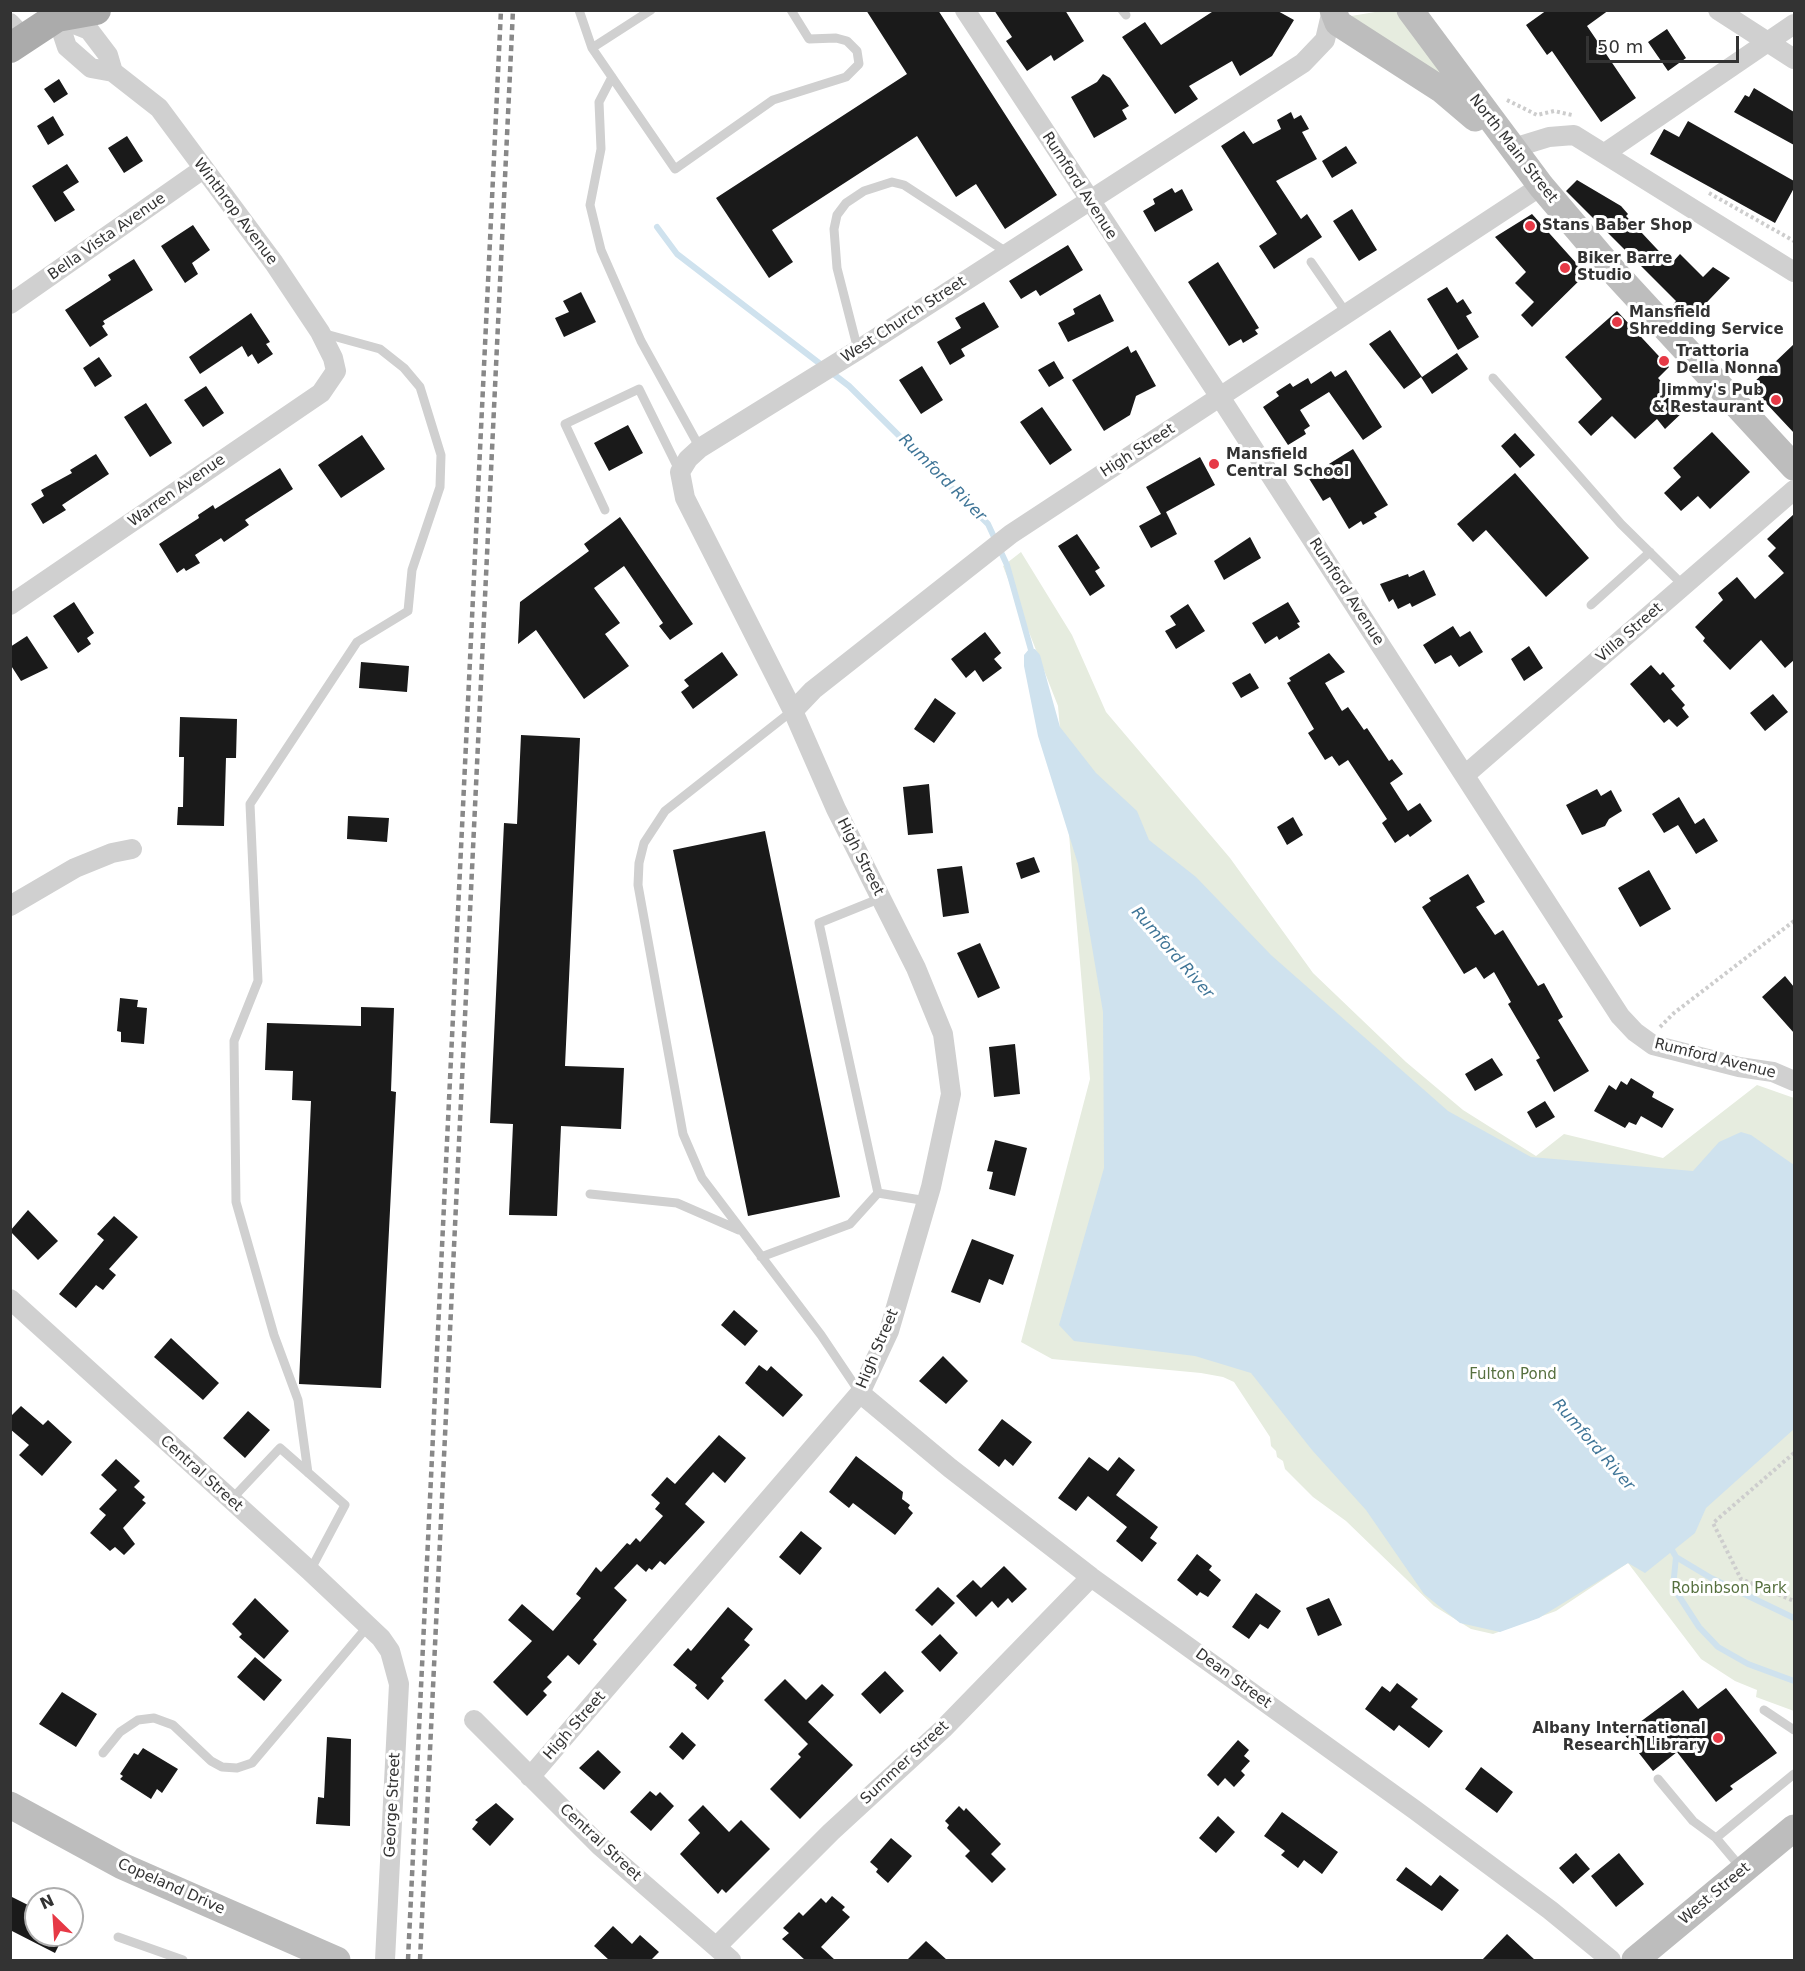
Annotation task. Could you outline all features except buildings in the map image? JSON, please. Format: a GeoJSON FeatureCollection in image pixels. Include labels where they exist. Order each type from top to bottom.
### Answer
{"type":"FeatureCollection","features":[{"type":"Feature","properties":{"kind":"main road"},"geometry":{"type":"LineString","coordinates":[[15,36],[59,14],[96,10]]}},
{"type":"Feature","properties":{"kind":"main road"},"geometry":{"type":"LineString","coordinates":[[1333,10],[1338,23],[1442,90],[1510,149]]}},
{"type":"Feature","properties":{"kind":"main road","name":"North Main Street"},"geometry":{"type":"LineString","coordinates":[[1410,10],[1510,149],[1541,186],[1615,273],[1794,467]]}},
{"type":"Feature","properties":{"kind":"main road","name":"Copeland Drive"},"geometry":{"type":"LineString","coordinates":[[10,1804],[122,1866],[337,1960]]}},
{"type":"Feature","properties":{"kind":"main road","name":"West Street"},"geometry":{"type":"LineString","coordinates":[[1635,1960],[1743,1870],[1792,1835]]}},
{"type":"Feature","properties":{"kind":"street","name":"Rumford Avenue"},"geometry":{"type":"LineString","coordinates":[[965,10],[1088,200],[1220,397],[1620,1016],[1653,1045],[1738,1067],[1773,1072],[1794,1081]]}},
{"type":"Feature","properties":{"kind":"street","name":"West Church Street"},"geometry":{"type":"LineString","coordinates":[[680,472],[688,459],[700,448],[853,353],[1303,63],[1325,40],[1333,10]]}},
{"type":"Feature","properties":{"kind":"street"},"geometry":{"type":"LineString","coordinates":[[1718,10],[1794,59]]}},
{"type":"Feature","properties":{"kind":"street","name":"Winthrop Avenue"},"geometry":{"type":"LineString","coordinates":[[59,14],[89,30],[108,55],[113,72]]}},
{"type":"Feature","properties":{"kind":"street","name":"Winthrop Avenue"},"geometry":{"type":"LineString","coordinates":[[59,14],[67,47],[91,68],[113,72],[159,108],[274,263],[320,332],[335,369]]}},
{"type":"Feature","properties":{"kind":"street"},"geometry":{"type":"LineString","coordinates":[[1605,153],[1794,24]]}},
{"type":"Feature","properties":{"kind":"street"},"geometry":{"type":"LineString","coordinates":[[1510,149],[1549,137],[1574,135],[1794,272]]}},
{"type":"Feature","properties":{"kind":"street","name":"Bella Vista Avenue"},"geometry":{"type":"LineString","coordinates":[[10,304],[203,169]]}},
{"type":"Feature","properties":{"kind":"street","name":"High Street"},"geometry":{"type":"LineString","coordinates":[[530,1777],[764,1501],[860,1393],[889,1331],[927,1202],[951,1094],[949,1064],[935,1011],[836,809],[792,711],[813,690],[1011,534],[1541,186]]}},
{"type":"Feature","properties":{"kind":"street","name":"Warren Avenue"},"geometry":{"type":"LineString","coordinates":[[10,605],[321,393],[330,382],[335,369]]}},
{"type":"Feature","properties":{"kind":"street"},"geometry":{"type":"LineString","coordinates":[[680,472],[685,498],[792,711]]}},
{"type":"Feature","properties":{"kind":"street","name":"Villa Street"},"geometry":{"type":"LineString","coordinates":[[1465,774],[1794,490]]}},
{"type":"Feature","properties":{"kind":"street"},"geometry":{"type":"LineString","coordinates":[[10,906],[75,868],[112,853],[132,849]]}},
{"type":"Feature","properties":{"kind":"street","name":"Central Street"},"geometry":{"type":"LineString","coordinates":[[10,1299],[230,1501],[310,1571],[368,1626],[390,1651]]}},
{"type":"Feature","properties":{"kind":"street","name":"Dean Street"},"geometry":{"type":"LineString","coordinates":[[860,1393],[950,1468],[1091,1577],[1415,1810],[1550,1910],[1611,1960]]}},
{"type":"Feature","properties":{"kind":"street","name":"Summer Street"},"geometry":{"type":"LineString","coordinates":[[716,1947],[831,1832],[943,1729],[1091,1577]]}},
{"type":"Feature","properties":{"kind":"street","name":"George Street"},"geometry":{"type":"LineString","coordinates":[[385,1958],[399,1684],[390,1651]]}},
{"type":"Feature","properties":{"kind":"street","name":"Central Street"},"geometry":{"type":"LineString","coordinates":[[474,1720],[600,1846],[731,1960]]}},
{"type":"Feature","properties":{"kind":"lane"},"geometry":{"type":"LineString","coordinates":[[579,10],[592,48],[675,169],[773,100],[846,76],[859,63],[857,51],[847,41],[836,38],[809,39],[790,10]]}},
{"type":"Feature","properties":{"kind":"lane"},"geometry":{"type":"LineString","coordinates":[[592,48],[651,10]]}},
{"type":"Feature","properties":{"kind":"lane"},"geometry":{"type":"LineString","coordinates":[[612,77],[599,102],[601,149],[590,205],[601,250],[641,341],[700,448]]}},
{"type":"Feature","properties":{"kind":"lane"},"geometry":{"type":"LineString","coordinates":[[853,353],[837,268],[834,229],[837,215],[846,203],[864,191],[892,182],[904,184],[1008,253]]}},
{"type":"Feature","properties":{"kind":"lane"},"geometry":{"type":"LineString","coordinates":[[1311,262],[1347,314]]}},
{"type":"Feature","properties":{"kind":"lane"},"geometry":{"type":"LineString","coordinates":[[308,1473],[298,1400],[274,1335],[236,1202],[234,1041],[258,981],[250,804],[357,642],[408,611],[412,570],[440,486],[441,455],[420,387],[404,368],[380,349],[320,332]]}},
{"type":"Feature","properties":{"kind":"lane"},"geometry":{"type":"LineString","coordinates":[[1493,378],[1622,524],[1684,586]]}},
{"type":"Feature","properties":{"kind":"lane"},"geometry":{"type":"LineString","coordinates":[[605,510],[565,424],[639,389],[680,472]]}},
{"type":"Feature","properties":{"kind":"lane"},"geometry":{"type":"LineString","coordinates":[[1591,605],[1650,552]]}},
{"type":"Feature","properties":{"kind":"lane"},"geometry":{"type":"LineString","coordinates":[[792,711],[665,811],[644,843],[639,863],[638,885],[683,1134],[702,1178],[821,1335],[860,1393]]}},
{"type":"Feature","properties":{"kind":"lane"},"geometry":{"type":"LineString","coordinates":[[878,1193],[819,923],[881,898]]}},
{"type":"Feature","properties":{"kind":"lane"},"geometry":{"type":"LineString","coordinates":[[878,1193],[927,1202]]}},
{"type":"Feature","properties":{"kind":"lane"},"geometry":{"type":"LineString","coordinates":[[761,1257],[850,1224],[878,1193]]}},
{"type":"Feature","properties":{"kind":"lane"},"geometry":{"type":"LineString","coordinates":[[590,1194],[677,1203],[741,1231]]}},
{"type":"Feature","properties":{"kind":"lane"},"geometry":{"type":"LineString","coordinates":[[230,1501],[280,1448],[345,1505],[310,1571]]}},
{"type":"Feature","properties":{"kind":"lane"},"geometry":{"type":"LineString","coordinates":[[103,1753],[120,1732],[138,1720],[154,1718],[173,1725],[211,1761],[222,1767],[237,1768],[252,1763],[368,1626]]}},
{"type":"Feature","properties":{"kind":"lane"},"geometry":{"type":"LineString","coordinates":[[1764,1710],[1794,1730]]}},
{"type":"Feature","properties":{"kind":"lane"},"geometry":{"type":"LineString","coordinates":[[1716,1838],[1794,1774]]}},
{"type":"Feature","properties":{"kind":"lane"},"geometry":{"type":"LineString","coordinates":[[1658,1779],[1693,1821],[1716,1838],[1743,1870]]}},
{"type":"Feature","properties":{"kind":"lane"},"geometry":{"type":"LineString","coordinates":[[118,1937],[183,1960]]}},
{"type":"Feature","properties":{"kind":"path"},"geometry":{"type":"LineString","coordinates":[[1706,191],[1794,242]]}},
{"type":"Feature","properties":{"kind":"path"},"geometry":{"type":"LineString","coordinates":[[1647,1041],[1674,1013],[1794,921]]}},
{"type":"Feature","properties":{"kind":"path"},"geometry":{"type":"LineString","coordinates":[[1794,1453],[1713,1523],[1741,1579],[1794,1601]]}},
{"type":"Feature","properties":{"kind":"green space"},"geometry":{"type":"Polygon","coordinates":[[[1381,11],[1396,11],[1445,72],[1439,75],[1339,18],[1381,11]]]}},
{"type":"Feature","properties":{"kind":"green space","name":"Fulton Pond"},"geometry":{"type":"Polygon","coordinates":[[[1021,552],[1072,635],[1106,712],[1230,858],[1313,973],[1406,1062],[1463,1110],[1536,1156],[1564,1134],[1663,1158],[1757,1085],[1794,1098],[1794,1711],[1756,1697],[1757,1690],[1735,1681],[1701,1659],[1628,1563],[1556,1611],[1493,1634],[1471,1629],[1434,1606],[1346,1521],[1313,1497],[1285,1469],[1283,1461],[1277,1457],[1276,1451],[1271,1446],[1270,1437],[1234,1382],[1223,1377],[1201,1373],[1052,1359],[1021,1342],[1090,1079],[1058,706],[1003,566],[1021,552]]]}},
{"type":"Feature","properties":{"kind":"water","name":"Fulton Pond"},"geometry":{"type":"Polygon","coordinates":[[[1029,649],[1035,649],[1040,655],[1060,727],[1096,773],[1137,811],[1149,840],[1196,877],[1271,955],[1448,1111],[1531,1157],[1693,1171],[1719,1142],[1741,1132],[1751,1135],[1794,1165],[1794,1429],[1706,1508],[1695,1533],[1645,1573],[1628,1563],[1539,1618],[1500,1632],[1460,1623],[1424,1594],[1366,1510],[1312,1450],[1251,1373],[1195,1356],[1074,1341],[1059,1325],[1104,1168],[1103,1012],[1078,864],[1038,736],[1024,666],[1024,655],[1029,649]]]}},
{"type":"Feature","properties":{"kind":"waterway","name":"Rumford River"},"geometry":{"type":"LineString","coordinates":[[657,227],[677,254],[849,386],[988,524],[1007,565],[1033,657]]}},
{"type":"Feature","properties":{"kind":"waterway","name":"Rumford River"},"geometry":{"type":"LineString","coordinates":[[1669,1545],[1676,1557],[1711,1578],[1794,1618]]}},
{"type":"Feature","properties":{"kind":"waterway"},"geometry":{"type":"LineString","coordinates":[[1676,1557],[1673,1587],[1699,1627],[1718,1647],[1748,1664],[1794,1681]]}},
{"type":"Feature","properties":{"kind":"railway"},"geometry":{"type":"LineString","coordinates":[[408,1960],[501,10]]}},
{"type":"Feature","properties":{"kind":"railway"},"geometry":{"type":"LineString","coordinates":[[420,1960],[513,10]]}},
{"type":"Feature","properties":{"kind":"place","name":"Stans Baber Shop"},"geometry":{"type":"Point","coordinates":[1530,226]}},
{"type":"Feature","properties":{"kind":"place","name":"Biker Barre Studio"},"geometry":{"type":"Point","coordinates":[1565,268]}},
{"type":"Feature","properties":{"kind":"place","name":"Mansfield Shredding Service"},"geometry":{"type":"Point","coordinates":[1617,322]}},
{"type":"Feature","properties":{"kind":"place","name":"Trattoria Della Nonna"},"geometry":{"type":"Point","coordinates":[1664,361]}},
{"type":"Feature","properties":{"kind":"place","name":"Jimmy's Pub & Restaurant"},"geometry":{"type":"Point","coordinates":[1776,400]}},
{"type":"Feature","properties":{"kind":"place","name":"Mansfield Central School"},"geometry":{"type":"Point","coordinates":[1214,464]}},
{"type":"Feature","properties":{"kind":"place","name":"Albany International Research Library"},"geometry":{"type":"Point","coordinates":[1718,1738]}},
{"type":"Feature","properties":{"kind":"park label","name":"Robinbson Park"},"geometry":{"type":"Point","coordinates":[1729,1589]}}]}
